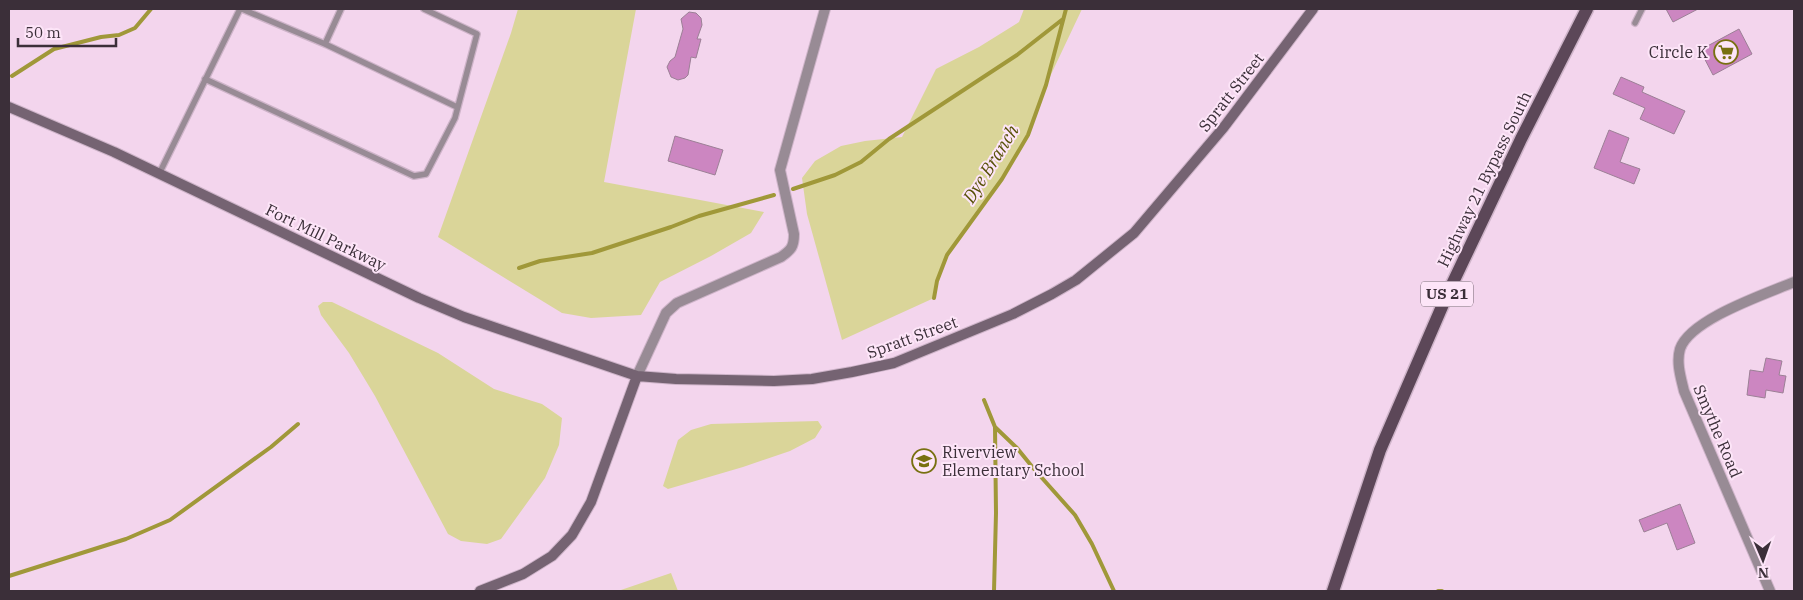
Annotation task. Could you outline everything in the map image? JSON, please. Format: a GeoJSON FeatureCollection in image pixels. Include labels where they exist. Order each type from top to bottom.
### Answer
{"type":"FeatureCollection","features":[{"type":"Feature","properties":{"kind":"main road","name":"Spratt Street"},"geometry":{"type":"LineString","coordinates":[[637,376],[676,379],[774,381],[812,379],[852,372],[894,363],[938,346],[1013,314],[1052,294],[1076,280],[1134,233],[1224,127],[1313,9]]}},
{"type":"Feature","properties":{"kind":"main road","name":"Highway 21 Bypass South"},"geometry":{"type":"LineString","coordinates":[[1332,591],[1380,450],[1447,295],[1521,139],[1587,9]]}},
{"type":"Feature","properties":{"kind":"main road","name":"Fort Mill Parkway"},"geometry":{"type":"LineString","coordinates":[[9,107],[68,131],[419,298],[464,317],[637,376]]}},
{"type":"Feature","properties":{"kind":"main road"},"geometry":{"type":"LineString","coordinates":[[480,591],[523,574],[552,556],[572,535],[591,502],[637,376]]}},
{"type":"Feature","properties":{"kind":"street"},"geometry":{"type":"LineString","coordinates":[[637,376],[666,313],[677,303],[781,257],[792,250],[794,234],[780,170],[825,9]]}},
{"type":"Feature","properties":{"kind":"street","name":"Smythe Road"},"geometry":{"type":"LineString","coordinates":[[1770,591],[1684,391],[1679,364],[1680,349],[1690,333],[1711,318],[1794,282]]}},
{"type":"Feature","properties":{"kind":"lane"},"geometry":{"type":"LineString","coordinates":[[159,174],[241,9],[325,44],[457,107]]}},
{"type":"Feature","properties":{"kind":"lane"},"geometry":{"type":"LineString","coordinates":[[325,44],[341,9]]}},
{"type":"Feature","properties":{"kind":"lane"},"geometry":{"type":"LineString","coordinates":[[205,79],[414,176],[426,174],[454,118],[477,34],[424,9]]}},
{"type":"Feature","properties":{"kind":"lane"},"geometry":{"type":"LineString","coordinates":[[1635,23],[1642,9]]}},
{"type":"Feature","properties":{"kind":"shaded area"},"geometry":{"type":"Polygon","coordinates":[[[518,9],[636,9],[604,182],[764,212],[751,233],[660,282],[641,315],[591,318],[562,313],[438,237],[518,9]]]}},
{"type":"Feature","properties":{"kind":"shaded area"},"geometry":{"type":"Polygon","coordinates":[[[1024,9],[1082,9],[1046,85],[1028,135],[1002,179],[947,255],[937,281],[934,298],[842,340],[807,214],[802,178],[815,161],[841,146],[902,137],[936,69],[979,47],[1019,22],[1024,9]]]}},
{"type":"Feature","properties":{"kind":"shaded area"},"geometry":{"type":"Polygon","coordinates":[[[323,302],[332,302],[438,353],[494,389],[542,404],[562,418],[559,445],[545,478],[501,539],[487,544],[461,541],[448,534],[375,396],[349,353],[321,315],[318,306],[323,302]]]}},
{"type":"Feature","properties":{"kind":"shaded area"},"geometry":{"type":"Polygon","coordinates":[[[818,421],[822,427],[815,438],[790,451],[668,489],[663,486],[678,440],[691,430],[711,424],[818,421]]]}},
{"type":"Feature","properties":{"kind":"shaded area"},"geometry":{"type":"Polygon","coordinates":[[[671,573],[678,591],[618,591],[671,573]]]}},
{"type":"Feature","properties":{"kind":"building"},"geometry":{"type":"Polygon","coordinates":[[[1666,9],[1698,9],[1673,22],[1666,9]]]}},
{"type":"Feature","properties":{"kind":"building"},"geometry":{"type":"Polygon","coordinates":[[[689,12],[696,13],[701,18],[702,25],[697,39],[701,39],[696,58],[691,57],[688,75],[678,80],[671,77],[667,67],[675,57],[683,29],[681,19],[689,12]]]}},
{"type":"Feature","properties":{"kind":"building","name":"Circle K"},"geometry":{"type":"Polygon","coordinates":[[[1739,29],[1752,54],[1713,75],[1700,50],[1739,29]]]}},
{"type":"Feature","properties":{"kind":"building"},"geometry":{"type":"Polygon","coordinates":[[[1621,77],[1644,87],[1642,92],[1685,111],[1674,134],[1640,119],[1645,108],[1613,94],[1621,77]]]}},
{"type":"Feature","properties":{"kind":"building"},"geometry":{"type":"Polygon","coordinates":[[[1609,130],[1629,138],[1620,162],[1640,169],[1634,184],[1594,168],[1609,130]]]}},
{"type":"Feature","properties":{"kind":"building"},"geometry":{"type":"Polygon","coordinates":[[[675,136],[723,150],[715,175],[668,161],[675,136]]]}},
{"type":"Feature","properties":{"kind":"building"},"geometry":{"type":"Polygon","coordinates":[[[1766,358],[1782,361],[1779,375],[1786,376],[1783,393],[1766,390],[1765,398],[1747,395],[1750,370],[1763,372],[1766,358]]]}},
{"type":"Feature","properties":{"kind":"building"},"geometry":{"type":"Polygon","coordinates":[[[1680,504],[1695,543],[1677,550],[1667,523],[1644,532],[1639,520],[1680,504]]]}},
{"type":"Feature","properties":{"kind":"waterway"},"geometry":{"type":"LineString","coordinates":[[12,76],[54,49],[101,37],[119,35],[135,28],[151,9]]}},
{"type":"Feature","properties":{"kind":"waterway","name":"Dye Branch"},"geometry":{"type":"LineString","coordinates":[[934,298],[937,281],[947,255],[1002,179],[1028,135],[1046,85],[1066,9]]}},
{"type":"Feature","properties":{"kind":"waterway"},"geometry":{"type":"LineString","coordinates":[[793,189],[835,175],[861,162],[889,139],[1017,55],[1063,19]]}},
{"type":"Feature","properties":{"kind":"waterway"},"geometry":{"type":"LineString","coordinates":[[519,268],[540,261],[592,253],[699,216],[774,195]]}},
{"type":"Feature","properties":{"kind":"waterway","name":"Dye Branch"},"geometry":{"type":"LineString","coordinates":[[984,400],[995,427],[996,513],[994,591]]}},
{"type":"Feature","properties":{"kind":"waterway"},"geometry":{"type":"LineString","coordinates":[[9,576],[126,539],[170,520],[271,447],[298,424]]}},
{"type":"Feature","properties":{"kind":"waterway"},"geometry":{"type":"LineString","coordinates":[[995,427],[1017,448],[1075,515],[1092,544],[1114,591]]}},
{"type":"Feature","properties":{"kind":"place","name":"Circle K"},"geometry":{"type":"Point","coordinates":[1726,52]}},
{"type":"Feature","properties":{"kind":"place","name":"Riverview Elementary School"},"geometry":{"type":"Point","coordinates":[924,461]}}]}
